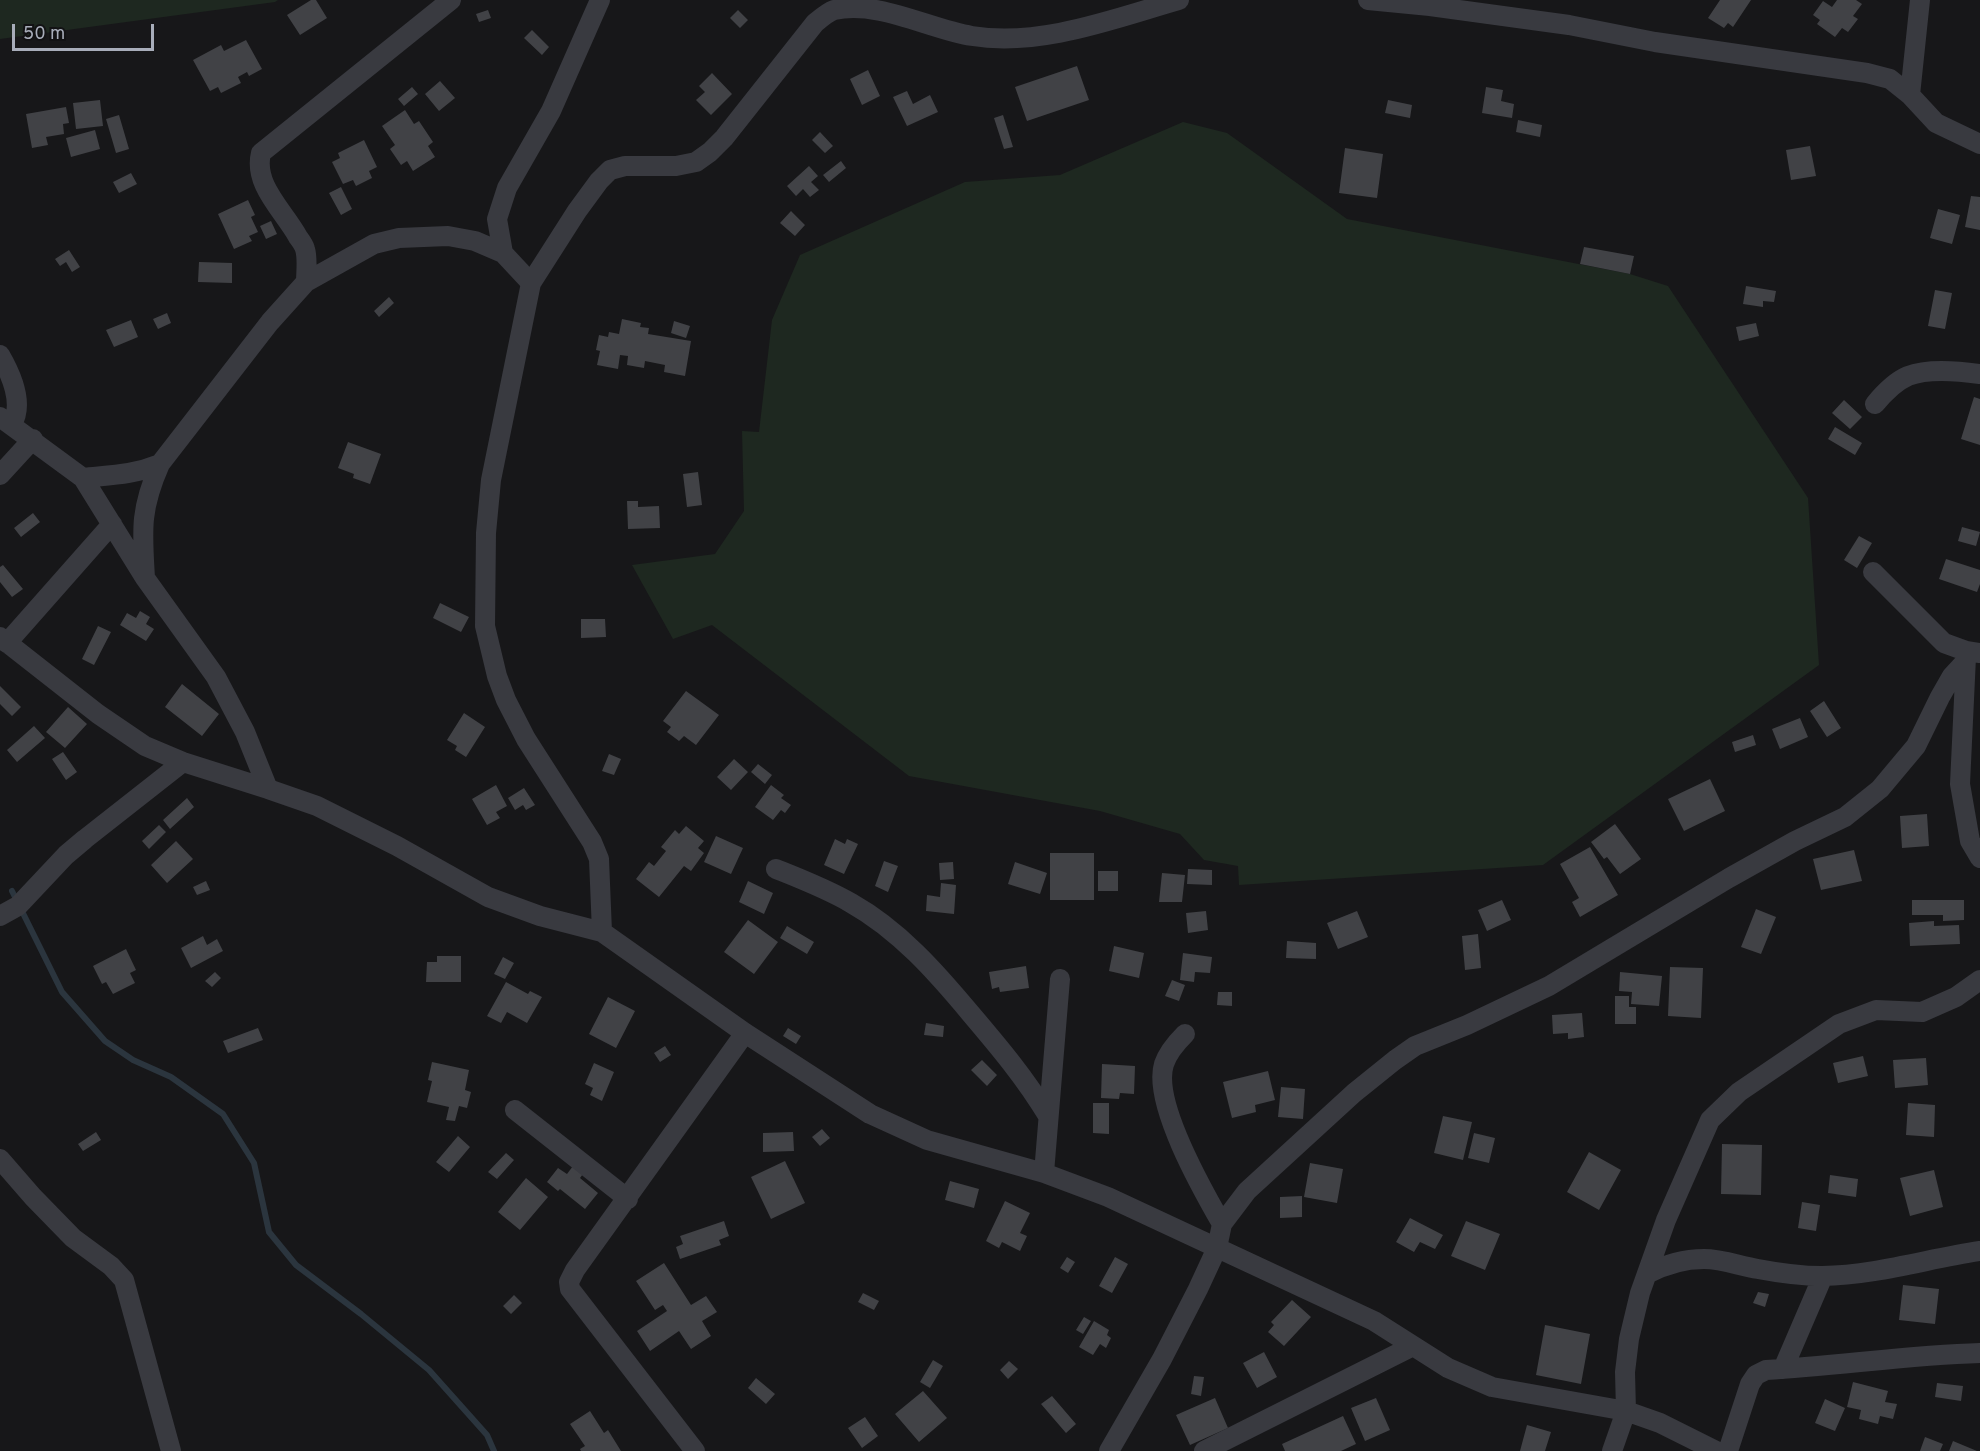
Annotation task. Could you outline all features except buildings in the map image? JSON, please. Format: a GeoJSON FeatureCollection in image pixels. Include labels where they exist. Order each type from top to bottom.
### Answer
{"type":"FeatureCollection","features":[{"type":"Feature","properties":{"kind":"street"},"geometry":{"type":"LineString","coordinates":[[306,282],[305,249],[289,220],[267,190],[260,174],[261,153],[451,0]]}},
{"type":"Feature","properties":{"kind":"street"},"geometry":{"type":"LineString","coordinates":[[503,253],[497,219],[507,188],[551,111],[600,0]]}},
{"type":"Feature","properties":{"kind":"street"},"geometry":{"type":"LineString","coordinates":[[602,932],[599,859],[592,842],[526,740],[506,700],[497,676],[485,626],[486,533],[491,480],[531,283],[577,212],[599,181],[610,170],[625,166],[676,166],[696,162],[710,152],[724,138],[815,22],[834,10],[874,5],[955,32],[997,38],[1033,36],[1089,26],[1179,0]]}},
{"type":"Feature","properties":{"kind":"street"},"geometry":{"type":"LineString","coordinates":[[1368,0],[1569,25],[1655,42],[1867,73],[1890,79],[1910,95],[1936,123],[1980,144]]}},
{"type":"Feature","properties":{"kind":"street"},"geometry":{"type":"LineString","coordinates":[[1910,95],[1920,0]]}},
{"type":"Feature","properties":{"kind":"street"},"geometry":{"type":"LineString","coordinates":[[145,578],[142,527],[150,485],[160,464],[270,322],[306,282],[374,244],[399,238],[448,236],[475,241],[503,253],[531,283]]}},
{"type":"Feature","properties":{"kind":"street"},"geometry":{"type":"LineString","coordinates":[[0,355],[8,370],[18,405],[16,417],[6,420]]}},
{"type":"Feature","properties":{"kind":"street"},"geometry":{"type":"LineString","coordinates":[[1875,404],[1889,387],[1909,376],[1938,371],[1980,375]]}},
{"type":"Feature","properties":{"kind":"street"},"geometry":{"type":"LineString","coordinates":[[6,420],[83,478],[145,578],[216,677],[245,732],[268,789]]}},
{"type":"Feature","properties":{"kind":"street"},"geometry":{"type":"LineString","coordinates":[[0,475],[33,439]]}},
{"type":"Feature","properties":{"kind":"street"},"geometry":{"type":"LineString","coordinates":[[83,478],[126,474],[160,464]]}},
{"type":"Feature","properties":{"kind":"street"},"geometry":{"type":"LineString","coordinates":[[112,524],[4,640],[98,714],[145,746],[183,762],[317,806],[488,897],[540,916],[602,932],[745,1033],[880,1118],[927,1140],[1044,1173],[1108,1197],[1374,1321],[1448,1368],[1492,1387],[1626,1411],[1660,1423],[1716,1451]]}},
{"type":"Feature","properties":{"kind":"street"},"geometry":{"type":"LineString","coordinates":[[1873,572],[1944,643],[1970,655]]}},
{"type":"Feature","properties":{"kind":"street"},"geometry":{"type":"LineString","coordinates":[[1970,655],[1960,784],[1970,841],[1980,858]]}},
{"type":"Feature","properties":{"kind":"street"},"geometry":{"type":"LineString","coordinates":[[1109,1451],[1162,1359],[1216,1248],[1222,1224],[1247,1191],[1354,1093],[1415,1046],[1467,1025],[1549,986],[1729,878],[1795,841],[1845,818],[1880,789],[1916,746],[1952,676],[1970,655]]}},
{"type":"Feature","properties":{"kind":"street"},"geometry":{"type":"LineString","coordinates":[[0,916],[18,906],[79,844],[183,762]]}},
{"type":"Feature","properties":{"kind":"street"},"geometry":{"type":"LineString","coordinates":[[776,869],[852,903],[895,933],[944,982],[997,1043],[1032,1089],[1048,1116]]}},
{"type":"Feature","properties":{"kind":"street"},"geometry":{"type":"LineString","coordinates":[[1044,1173],[1060,979]]}},
{"type":"Feature","properties":{"kind":"street"},"geometry":{"type":"LineString","coordinates":[[1612,1451],[1626,1411],[1625,1372],[1629,1339],[1640,1293],[1666,1220],[1710,1120],[1739,1092],[1839,1024],[1876,1010],[1922,1012],[1956,997],[1980,980]]}},
{"type":"Feature","properties":{"kind":"street"},"geometry":{"type":"LineString","coordinates":[[695,1451],[570,1289],[569,1282],[575,1270],[745,1033]]}},
{"type":"Feature","properties":{"kind":"street"},"geometry":{"type":"LineString","coordinates":[[1185,1034],[1172,1048],[1163,1066],[1162,1087],[1185,1153],[1222,1224]]}},
{"type":"Feature","properties":{"kind":"street"},"geometry":{"type":"LineString","coordinates":[[515,1110],[628,1199]]}},
{"type":"Feature","properties":{"kind":"street"},"geometry":{"type":"LineString","coordinates":[[0,1159],[73,1238],[111,1266],[124,1280],[171,1451]]}},
{"type":"Feature","properties":{"kind":"street"},"geometry":{"type":"LineString","coordinates":[[1647,1274],[1661,1267],[1688,1260],[1704,1259],[1785,1274],[1823,1276],[1892,1269],[1980,1251]]}},
{"type":"Feature","properties":{"kind":"street"},"geometry":{"type":"LineString","coordinates":[[1783,1369],[1823,1276]]}},
{"type":"Feature","properties":{"kind":"street"},"geometry":{"type":"LineString","coordinates":[[1204,1451],[1413,1346]]}},
{"type":"Feature","properties":{"kind":"street"},"geometry":{"type":"LineString","coordinates":[[1728,1451],[1750,1384],[1756,1375],[1766,1370],[1856,1364],[1906,1356],[1980,1353]]}},
{"type":"Feature","properties":{"kind":"shaded area"},"geometry":{"type":"Polygon","coordinates":[[[0,0],[278,0],[0,39],[0,0]]]}},
{"type":"Feature","properties":{"kind":"shaded area"},"geometry":{"type":"Polygon","coordinates":[[[1183,122],[1227,133],[1347,219],[1630,274],[1668,286],[1808,498],[1819,665],[1543,865],[1239,885],[1238,866],[1204,860],[1180,834],[1100,811],[909,776],[712,625],[673,639],[632,565],[715,554],[744,511],[742,431],[759,432],[772,320],[800,255],[965,182],[1060,175],[1183,122]]]}},
{"type":"Feature","properties":{"kind":"waterway"},"geometry":{"type":"LineString","coordinates":[[12,891],[62,992],[105,1041],[133,1060],[171,1077],[223,1114],[254,1163],[269,1232],[296,1265],[361,1314],[429,1370],[487,1435],[494,1451]]}}]}
